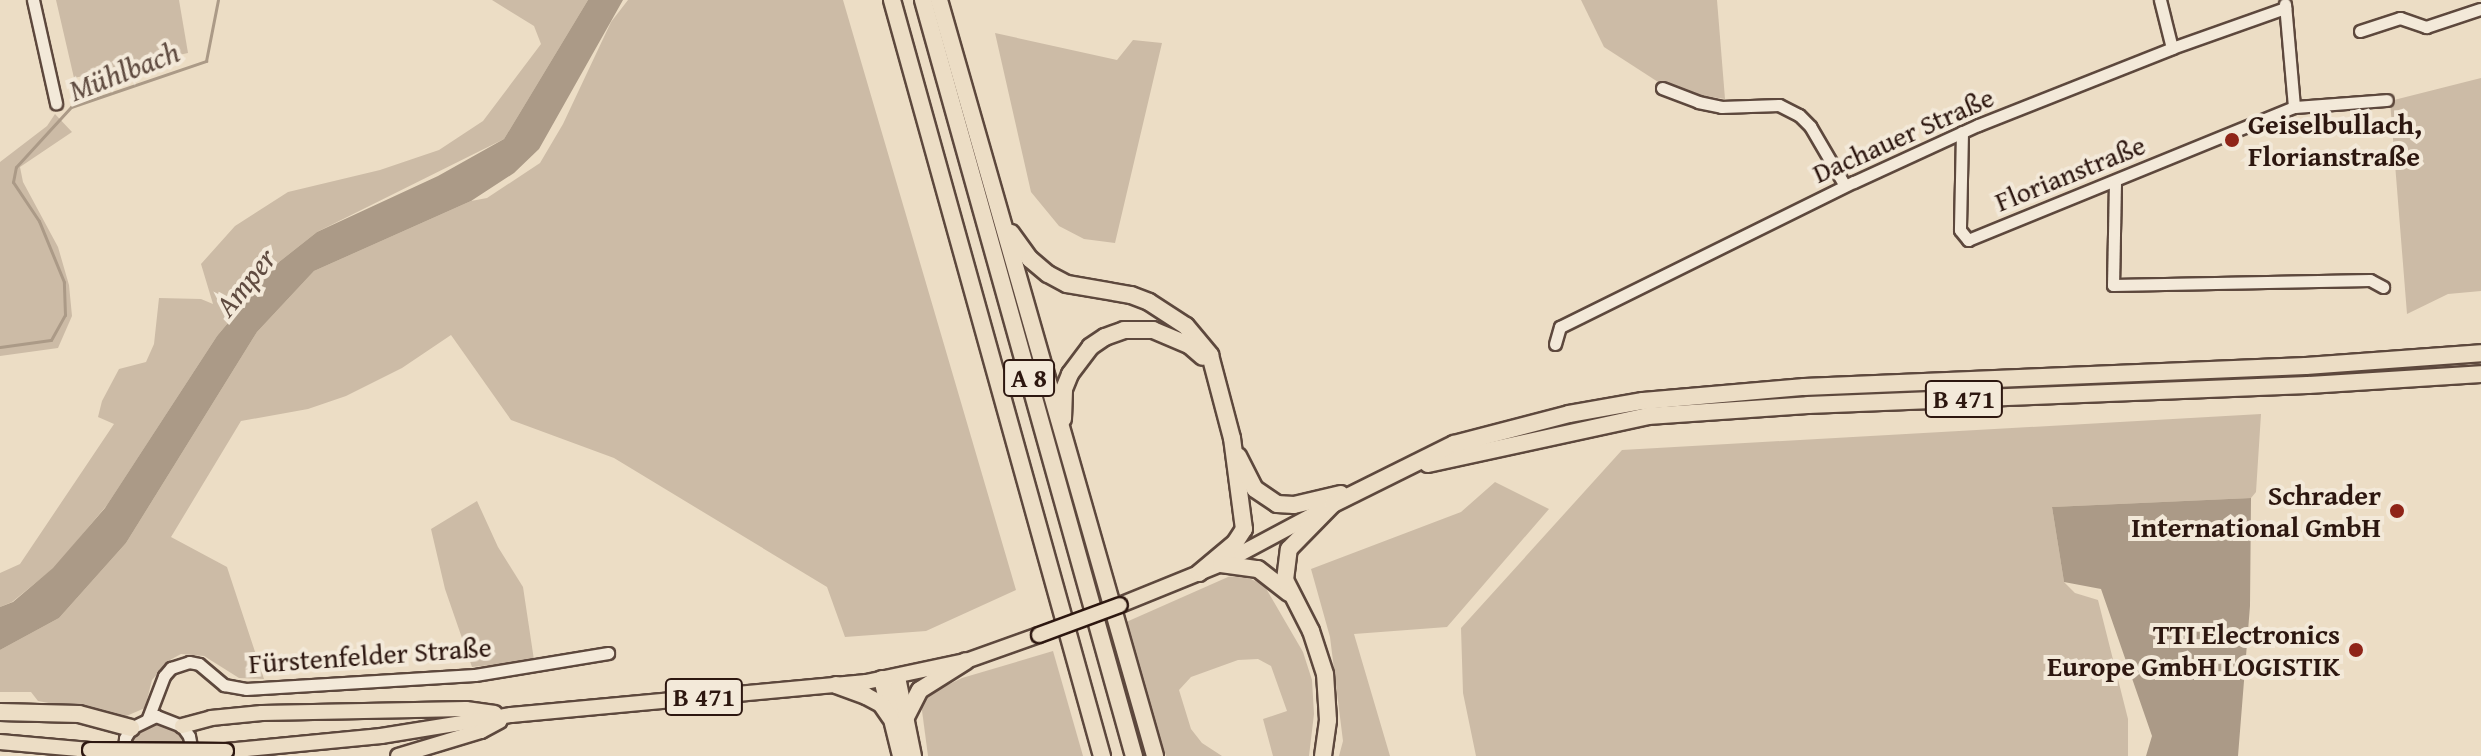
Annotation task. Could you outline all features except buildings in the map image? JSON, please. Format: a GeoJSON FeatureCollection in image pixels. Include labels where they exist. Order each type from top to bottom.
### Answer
{"type":"FeatureCollection","features":[{"type":"Feature","properties":{"kind":"highway","name":"A 8"},"geometry":{"type":"LineString","coordinates":[[892,0],[1102,756]]}},
{"type":"Feature","properties":{"kind":"highway","name":"A 8"},"geometry":{"type":"LineString","coordinates":[[923,0],[1134,756]]}},
{"type":"Feature","properties":{"kind":"highway"},"geometry":{"type":"LineString","coordinates":[[939,0],[1155,756]]}},
{"type":"Feature","properties":{"kind":"highway"},"geometry":{"type":"LineString","coordinates":[[998,206],[1015,240],[1030,259],[1048,274],[1087,289],[1131,295],[1172,315],[1200,340],[1216,376],[1239,468],[1244,529],[1235,543],[1199,573]]}},
{"type":"Feature","properties":{"kind":"highway"},"geometry":{"type":"LineString","coordinates":[[1066,448],[1064,389],[1079,359],[1105,337],[1140,329],[1171,335],[1200,353],[1216,376]]}},
{"type":"Feature","properties":{"kind":"highway","name":"B 471"},"geometry":{"type":"LineString","coordinates":[[1333,504],[1454,444],[1500,430],[1643,401],[1804,387],[2306,366],[2481,353]]}},
{"type":"Feature","properties":{"kind":"highway","name":"B 471"},"geometry":{"type":"LineString","coordinates":[[1403,469],[1648,416],[1808,405],[2308,385],[2481,374]]}},
{"type":"Feature","properties":{"kind":"highway"},"geometry":{"type":"LineString","coordinates":[[1239,468],[1255,489],[1277,504],[1304,504],[1365,486]]}},
{"type":"Feature","properties":{"kind":"highway"},"geometry":{"type":"LineString","coordinates":[[1323,756],[1328,720],[1325,674],[1311,631],[1290,594],[1284,571],[1289,549],[1333,504]]}},
{"type":"Feature","properties":{"kind":"highway"},"geometry":{"type":"LineString","coordinates":[[1221,564],[1258,569],[1290,594]]}},
{"type":"Feature","properties":{"kind":"highway"},"geometry":{"type":"LineString","coordinates":[[901,756],[900,721],[920,690],[966,661]]}},
{"type":"Feature","properties":{"kind":"highway"},"geometry":{"type":"LineString","coordinates":[[890,678],[900,721],[913,756]]}},
{"type":"Feature","properties":{"kind":"highway"},"geometry":{"type":"LineString","coordinates":[[836,685],[881,704],[900,721]]}},
{"type":"Feature","properties":{"kind":"highway"},"geometry":{"type":"LineString","coordinates":[[0,712],[79,714],[131,728]]}},
{"type":"Feature","properties":{"kind":"highway"},"geometry":{"type":"LineString","coordinates":[[1091,721],[1091,756]]}},
{"type":"Feature","properties":{"kind":"main road","name":"B 471"},"geometry":{"type":"LineString","coordinates":[[0,742],[90,750],[226,751],[381,736],[511,715],[890,678],[966,661],[1120,605],[1221,564],[1333,504]]}},
{"type":"Feature","properties":{"kind":"main road"},"geometry":{"type":"LineString","coordinates":[[182,726],[211,718],[262,713],[466,709],[511,715]]}},
{"type":"Feature","properties":{"kind":"main road"},"geometry":{"type":"LineString","coordinates":[[398,756],[481,731],[511,715]]}},
{"type":"Feature","properties":{"kind":"street"},"geometry":{"type":"LineString","coordinates":[[33,0],[56,103]]}},
{"type":"Feature","properties":{"kind":"street"},"geometry":{"type":"LineString","coordinates":[[2160,0],[2172,48]]}},
{"type":"Feature","properties":{"kind":"street"},"geometry":{"type":"LineString","coordinates":[[2285,4],[2294,107]]}},
{"type":"Feature","properties":{"kind":"street","name":"Dachauer Straße"},"geometry":{"type":"LineString","coordinates":[[1555,344],[1560,327],[1845,186],[1962,132],[2285,4]]}},
{"type":"Feature","properties":{"kind":"street"},"geometry":{"type":"LineString","coordinates":[[2360,31],[2400,18],[2426,27],[2480,7]]}},
{"type":"Feature","properties":{"kind":"street"},"geometry":{"type":"LineString","coordinates":[[1662,88],[1721,107],[1779,105],[1799,115],[1810,126],[1845,186]]}},
{"type":"Feature","properties":{"kind":"street","name":"Florianstraße"},"geometry":{"type":"LineString","coordinates":[[1962,132],[1960,230],[1968,240],[2294,107],[2387,100]]}},
{"type":"Feature","properties":{"kind":"street"},"geometry":{"type":"LineString","coordinates":[[2115,182],[2113,285],[2370,280],[2383,287]]}},
{"type":"Feature","properties":{"kind":"street","name":"Fürstenfelder Straße"},"geometry":{"type":"LineString","coordinates":[[148,718],[157,691],[171,668],[189,662],[199,664],[224,685],[246,689],[475,675],[608,653]]}},
{"type":"Feature","properties":{"kind":"street"},"geometry":{"type":"LineString","coordinates":[[157,691],[164,717]]}},
{"type":"Feature","properties":{"kind":"street"},"geometry":{"type":"LineString","coordinates":[[123,756],[125,738],[131,728],[148,718],[164,717],[182,726],[189,736],[193,756]]}},
{"type":"Feature","properties":{"kind":"shaded area"},"geometry":{"type":"Polygon","coordinates":[[[56,0],[179,0],[188,53],[74,78],[56,0]]]}},
{"type":"Feature","properties":{"kind":"shaded area"},"geometry":{"type":"Polygon","coordinates":[[[492,0],[588,0],[504,139],[317,232],[279,262],[217,336],[107,505],[55,567],[12,602],[0,607],[0,573],[20,564],[114,424],[98,417],[102,401],[119,369],[146,362],[154,344],[159,298],[201,299],[213,304],[201,264],[235,226],[288,192],[380,170],[439,150],[483,121],[541,44],[534,26],[492,0]]]}},
{"type":"Feature","properties":{"kind":"shaded area"},"geometry":{"type":"Polygon","coordinates":[[[588,0],[623,0],[539,149],[514,173],[471,201],[314,271],[257,332],[126,543],[59,618],[0,650],[0,607],[13,602],[53,568],[105,508],[217,336],[279,262],[317,232],[438,176],[504,139],[588,0]]]}},
{"type":"Feature","properties":{"kind":"shaded area"},"geometry":{"type":"Polygon","coordinates":[[[628,0],[843,0],[1016,590],[926,631],[845,637],[827,587],[614,458],[511,420],[451,335],[402,368],[346,396],[308,409],[241,421],[171,537],[227,567],[264,679],[239,678],[204,656],[181,654],[170,660],[152,680],[145,708],[124,717],[38,701],[31,692],[0,692],[0,650],[59,618],[126,543],[257,332],[314,271],[471,201],[487,198],[540,163],[563,124],[611,22],[628,0]]]}},
{"type":"Feature","properties":{"kind":"shaded area"},"geometry":{"type":"Polygon","coordinates":[[[1581,0],[1717,0],[1725,99],[1672,91],[1604,47],[1581,0]]]}},
{"type":"Feature","properties":{"kind":"shaded area"},"geometry":{"type":"Polygon","coordinates":[[[995,33],[1117,60],[1133,40],[1162,43],[1115,243],[1084,239],[1059,226],[1031,192],[995,33]]]}},
{"type":"Feature","properties":{"kind":"shaded area"},"geometry":{"type":"Polygon","coordinates":[[[2481,78],[2481,291],[2448,294],[2407,314],[2390,101],[2481,78]]]}},
{"type":"Feature","properties":{"kind":"shaded area"},"geometry":{"type":"Polygon","coordinates":[[[55,114],[72,132],[20,167],[23,182],[58,247],[69,285],[72,316],[58,348],[0,356],[0,162],[47,126],[55,114]]]}},
{"type":"Feature","properties":{"kind":"shaded area"},"geometry":{"type":"Polygon","coordinates":[[[2261,414],[2256,492],[2251,498],[2052,507],[2064,582],[2075,593],[2098,600],[2128,719],[2128,756],[1476,756],[1463,693],[1461,628],[1622,450],[2261,414]]]}},
{"type":"Feature","properties":{"kind":"shaded area"},"geometry":{"type":"Polygon","coordinates":[[[1495,482],[1549,509],[1447,627],[1354,634],[1390,756],[1339,756],[1343,741],[1330,637],[1311,569],[1461,512],[1495,482]]]}},
{"type":"Feature","properties":{"kind":"shaded area"},"geometry":{"type":"Polygon","coordinates":[[[2251,498],[2250,606],[2238,756],[2146,756],[2152,736],[2101,589],[2064,582],[2052,507],[2251,498]]]}},
{"type":"Feature","properties":{"kind":"shaded area"},"geometry":{"type":"Polygon","coordinates":[[[477,501],[498,547],[523,587],[534,660],[472,667],[445,589],[431,529],[477,501]]]}},
{"type":"Feature","properties":{"kind":"shaded area"},"geometry":{"type":"Polygon","coordinates":[[[1242,575],[1264,585],[1303,652],[1312,680],[1314,714],[1309,756],[1273,756],[1263,719],[1287,711],[1271,666],[1258,659],[1238,660],[1191,677],[1179,690],[1191,729],[1202,743],[1222,756],[1166,756],[1124,623],[1228,577],[1242,575]]]}},
{"type":"Feature","properties":{"kind":"shaded area"},"geometry":{"type":"Polygon","coordinates":[[[1053,651],[1083,756],[928,756],[921,703],[925,696],[962,678],[1053,651]]]}},
{"type":"Feature","properties":{"kind":"shaded area"},"geometry":{"type":"Polygon","coordinates":[[[157,724],[177,732],[186,748],[130,750],[137,733],[157,724]]]}},
{"type":"Feature","properties":{"kind":"waterway","name":"Mühlbach"},"geometry":{"type":"LineString","coordinates":[[0,347],[51,340],[65,315],[64,282],[39,221],[13,182],[16,167],[71,107],[206,61],[218,0]]}},
{"type":"Feature","properties":{"kind":"place","name":"Geiselbullach, Florianstraße"},"geometry":{"type":"Point","coordinates":[2232,140]}},
{"type":"Feature","properties":{"kind":"place","name":"Schrader International GmbH"},"geometry":{"type":"Point","coordinates":[2397,511]}},
{"type":"Feature","properties":{"kind":"place","name":"TTI Electronics Europe GmbH LOGISTIK"},"geometry":{"type":"Point","coordinates":[2356,650]}},
{"type":"Feature","properties":{"kind":"water label","name":"Amper"},"geometry":{"type":"Point","coordinates":[245,282]}}]}
